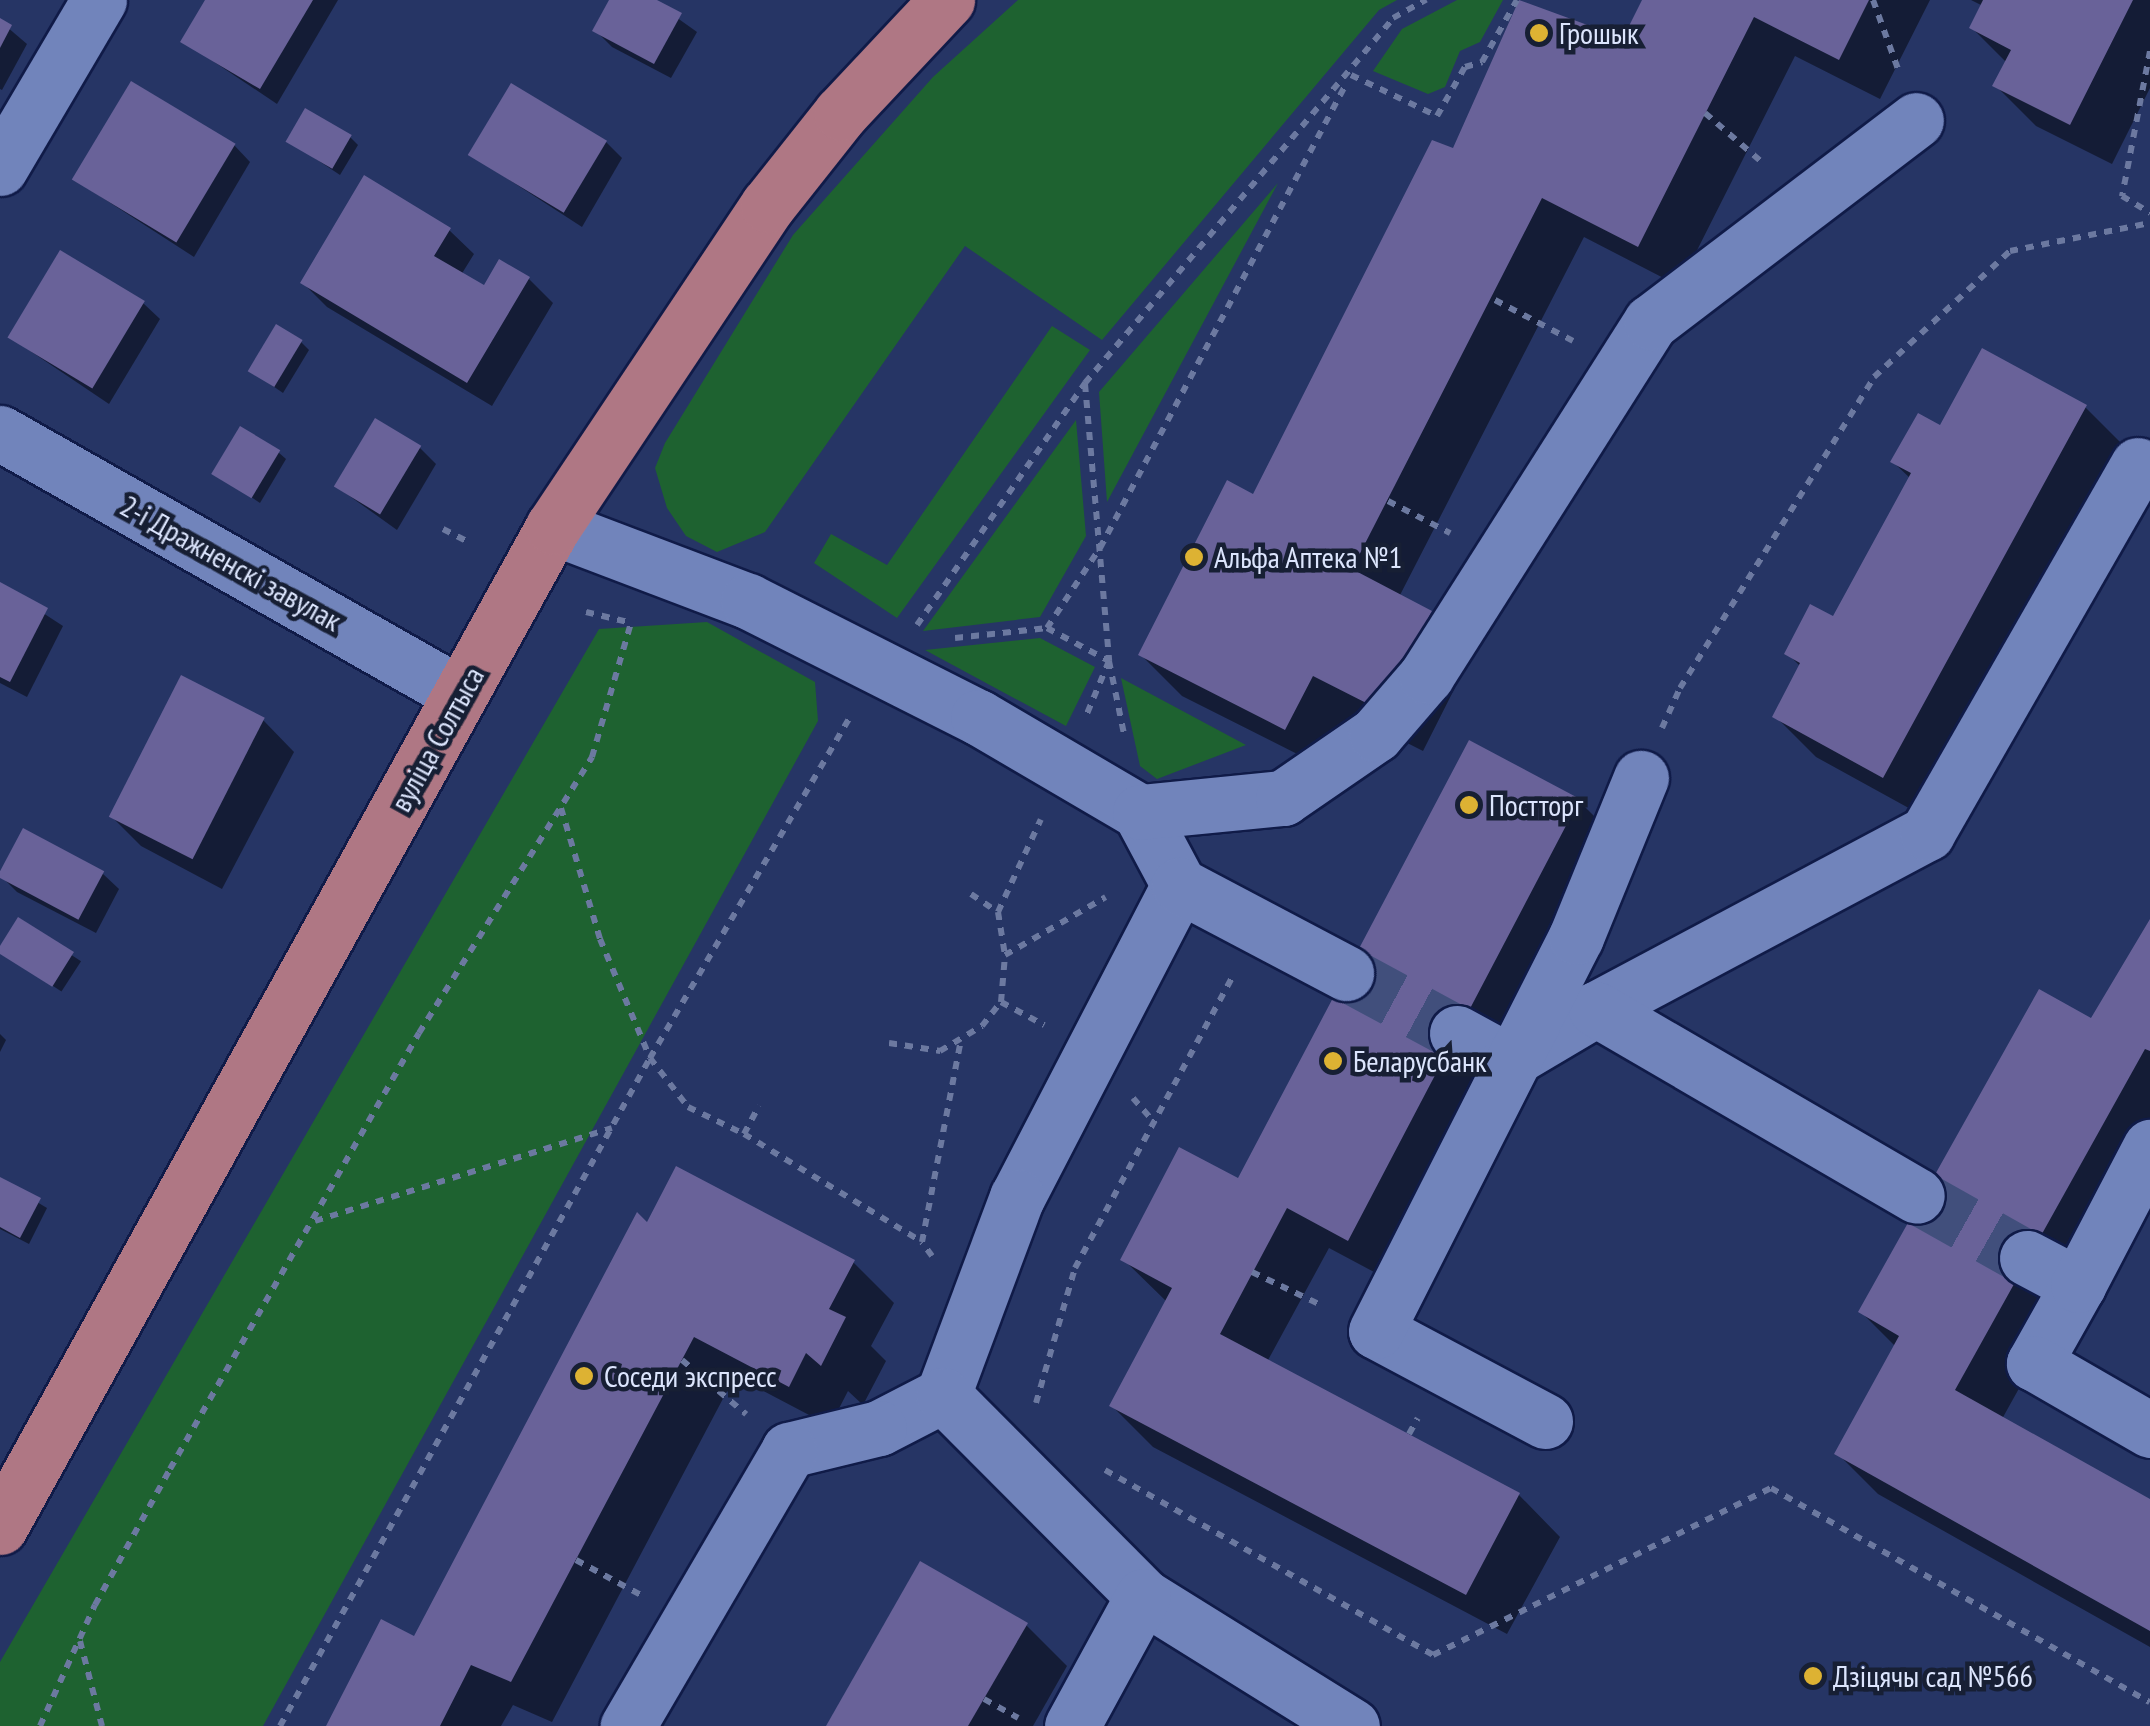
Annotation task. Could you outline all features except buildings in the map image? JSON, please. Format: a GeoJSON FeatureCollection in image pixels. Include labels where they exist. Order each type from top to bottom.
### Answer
{"type":"FeatureCollection","features":[{"type":"Feature","properties":{"kind":"main road","name":"вуліца Солтыса"},"geometry":{"type":"LineString","coordinates":[[0,1527],[553,527],[768,205],[841,113],[948,0]]}},
{"type":"Feature","properties":{"kind":"street"},"geometry":{"type":"LineString","coordinates":[[0,168],[99,0]]}},
{"type":"Feature","properties":{"kind":"street"},"geometry":{"type":"LineString","coordinates":[[1140,812],[1282,798],[1376,734],[1426,676],[1651,322],[1916,120]]}},
{"type":"Feature","properties":{"kind":"street","name":"2-і Дражненскі завулак"},"geometry":{"type":"LineString","coordinates":[[0,433],[460,694]]}},
{"type":"Feature","properties":{"kind":"street"},"geometry":{"type":"LineString","coordinates":[[1508,1061],[1596,1009],[1927,833],[2138,465]]}},
{"type":"Feature","properties":{"kind":"street"},"geometry":{"type":"LineString","coordinates":[[553,527],[888,654],[978,718],[1140,812],[1180,885],[1346,973]]}},
{"type":"Feature","properties":{"kind":"street"},"geometry":{"type":"LineString","coordinates":[[1546,1421],[1376,1331],[1508,1061],[1576,938],[1641,778]]}},
{"type":"Feature","properties":{"kind":"street"},"geometry":{"type":"LineString","coordinates":[[628,1726],[788,1450],[879,1428],[943,1394],[1016,1197],[1180,885]]}},
{"type":"Feature","properties":{"kind":"street"},"geometry":{"type":"LineString","coordinates":[[1596,1009],[1917,1196]]}},
{"type":"Feature","properties":{"kind":"street"},"geometry":{"type":"LineString","coordinates":[[1457,1033],[1508,1061]]}},
{"type":"Feature","properties":{"kind":"street"},"geometry":{"type":"LineString","coordinates":[[2150,1148],[2034,1363],[2150,1430]]}},
{"type":"Feature","properties":{"kind":"street"},"geometry":{"type":"LineString","coordinates":[[2027,1258],[2078,1285]]}},
{"type":"Feature","properties":{"kind":"street"},"geometry":{"type":"LineString","coordinates":[[943,1394],[1142,1596],[1352,1726]]}},
{"type":"Feature","properties":{"kind":"street"},"geometry":{"type":"LineString","coordinates":[[1072,1726],[1142,1596]]}},
{"type":"Feature","properties":{"kind":"path"},"geometry":{"type":"LineString","coordinates":[[280,1726],[650,1058],[888,654],[1085,383],[1352,73],[1393,18],[1426,0]]}},
{"type":"Feature","properties":{"kind":"path"},"geometry":{"type":"LineString","coordinates":[[1352,73],[1437,116],[1465,67],[1482,62],[1518,0]]}},
{"type":"Feature","properties":{"kind":"path"},"geometry":{"type":"LineString","coordinates":[[1872,0],[1916,120]]}},
{"type":"Feature","properties":{"kind":"path"},"geometry":{"type":"LineString","coordinates":[[2150,51],[2122,196],[2150,213]]}},
{"type":"Feature","properties":{"kind":"path"},"geometry":{"type":"LineString","coordinates":[[1047,628],[1100,548],[1352,73]]}},
{"type":"Feature","properties":{"kind":"path"},"geometry":{"type":"LineString","coordinates":[[1705,112],[1808,202]]}},
{"type":"Feature","properties":{"kind":"path"},"geometry":{"type":"LineString","coordinates":[[1641,778],[1680,688],[1874,377],[2010,251],[2150,222]]}},
{"type":"Feature","properties":{"kind":"path"},"geometry":{"type":"LineString","coordinates":[[1495,300],[1622,367]]}},
{"type":"Feature","properties":{"kind":"path"},"geometry":{"type":"LineString","coordinates":[[1085,383],[1109,661],[1140,812]]}},
{"type":"Feature","properties":{"kind":"path"},"geometry":{"type":"LineString","coordinates":[[443,530],[468,542]]}},
{"type":"Feature","properties":{"kind":"path"},"geometry":{"type":"LineString","coordinates":[[40,1726],[79,1640],[420,1033],[592,757],[630,623]]}},
{"type":"Feature","properties":{"kind":"path"},"geometry":{"type":"LineString","coordinates":[[888,654],[1047,628],[1109,661]]}},
{"type":"Feature","properties":{"kind":"path"},"geometry":{"type":"LineString","coordinates":[[561,807],[600,939],[650,1058],[688,1108],[744,1134],[922,1242],[973,1314]]}},
{"type":"Feature","properties":{"kind":"path"},"geometry":{"type":"LineString","coordinates":[[1005,956],[1120,888]]}},
{"type":"Feature","properties":{"kind":"path"},"geometry":{"type":"LineString","coordinates":[[889,1044],[940,1050],[962,1039],[1001,1002],[1005,956],[998,912],[971,894]]}},
{"type":"Feature","properties":{"kind":"path"},"geometry":{"type":"LineString","coordinates":[[1034,1410],[1075,1268],[1259,928]]}},
{"type":"Feature","properties":{"kind":"path"},"geometry":{"type":"LineString","coordinates":[[922,1242],[962,1039]]}},
{"type":"Feature","properties":{"kind":"path"},"geometry":{"type":"LineString","coordinates":[[744,1134],[758,1106]]}},
{"type":"Feature","properties":{"kind":"path"},"geometry":{"type":"LineString","coordinates":[[315,1221],[613,1128]]}},
{"type":"Feature","properties":{"kind":"path"},"geometry":{"type":"LineString","coordinates":[[1252,1272],[1376,1331]]}},
{"type":"Feature","properties":{"kind":"path"},"geometry":{"type":"LineString","coordinates":[[682,1360],[788,1450]]}},
{"type":"Feature","properties":{"kind":"path"},"geometry":{"type":"LineString","coordinates":[[1096,1466],[1433,1655],[1771,1488],[2150,1702]]}},
{"type":"Feature","properties":{"kind":"path"},"geometry":{"type":"LineString","coordinates":[[79,1640],[102,1726]]}},
{"type":"Feature","properties":{"kind":"path"},"geometry":{"type":"LineString","coordinates":[[984,1699],[1033,1726]]}},
{"type":"Feature","properties":{"kind":"green space"},"geometry":{"type":"Polygon","coordinates":[[[1018,0],[1397,0],[1379,10],[1102,340],[965,246],[765,532],[717,552],[686,536],[667,508],[655,468],[665,443],[793,235],[933,77],[1018,0]]]}},
{"type":"Feature","properties":{"kind":"green space"},"geometry":{"type":"Polygon","coordinates":[[[1457,0],[1503,0],[1480,42],[1460,51],[1445,87],[1428,94],[1373,71],[1402,29],[1457,0]]]}},
{"type":"Feature","properties":{"kind":"green space"},"geometry":{"type":"Polygon","coordinates":[[[1278,183],[1107,502],[1099,392],[1278,183]]]}},
{"type":"Feature","properties":{"kind":"green space"},"geometry":{"type":"Polygon","coordinates":[[[1052,326],[1090,350],[897,618],[814,563],[831,534],[887,565],[1052,326]]]}},
{"type":"Feature","properties":{"kind":"green space"},"geometry":{"type":"Polygon","coordinates":[[[1076,420],[1086,536],[1040,617],[923,631],[1076,420]]]}},
{"type":"Feature","properties":{"kind":"green space"},"geometry":{"type":"Polygon","coordinates":[[[707,622],[815,682],[818,721],[263,1726],[0,1726],[0,1662],[599,629],[707,622]]]}},
{"type":"Feature","properties":{"kind":"green space"},"geometry":{"type":"Polygon","coordinates":[[[1040,638],[1095,667],[1066,726],[925,650],[1040,638]]]}},
{"type":"Feature","properties":{"kind":"green space"},"geometry":{"type":"Polygon","coordinates":[[[1121,678],[1246,745],[1157,779],[1140,766],[1121,678]]]}},
{"type":"Feature","properties":{"kind":"tunnel"},"geometry":{"type":"LineString","coordinates":[[1346,973],[1457,1033]]}},
{"type":"Feature","properties":{"kind":"tunnel"},"geometry":{"type":"LineString","coordinates":[[1917,1196],[2027,1258]]}},
{"type":"Feature","properties":{"kind":"place","name":"Грошык"},"geometry":{"type":"Point","coordinates":[1539,33]}},
{"type":"Feature","properties":{"kind":"place","name":"Альфа Аптека №1"},"geometry":{"type":"Point","coordinates":[1194,557]}},
{"type":"Feature","properties":{"kind":"place","name":"Постторг"},"geometry":{"type":"Point","coordinates":[1469,805]}},
{"type":"Feature","properties":{"kind":"place","name":"Беларусбанк"},"geometry":{"type":"Point","coordinates":[1333,1061]}},
{"type":"Feature","properties":{"kind":"place","name":"Соседи экспресс"},"geometry":{"type":"Point","coordinates":[584,1376]}},
{"type":"Feature","properties":{"kind":"place","name":"Дзіцячы сад №566"},"geometry":{"type":"Point","coordinates":[1813,1676]}}]}
